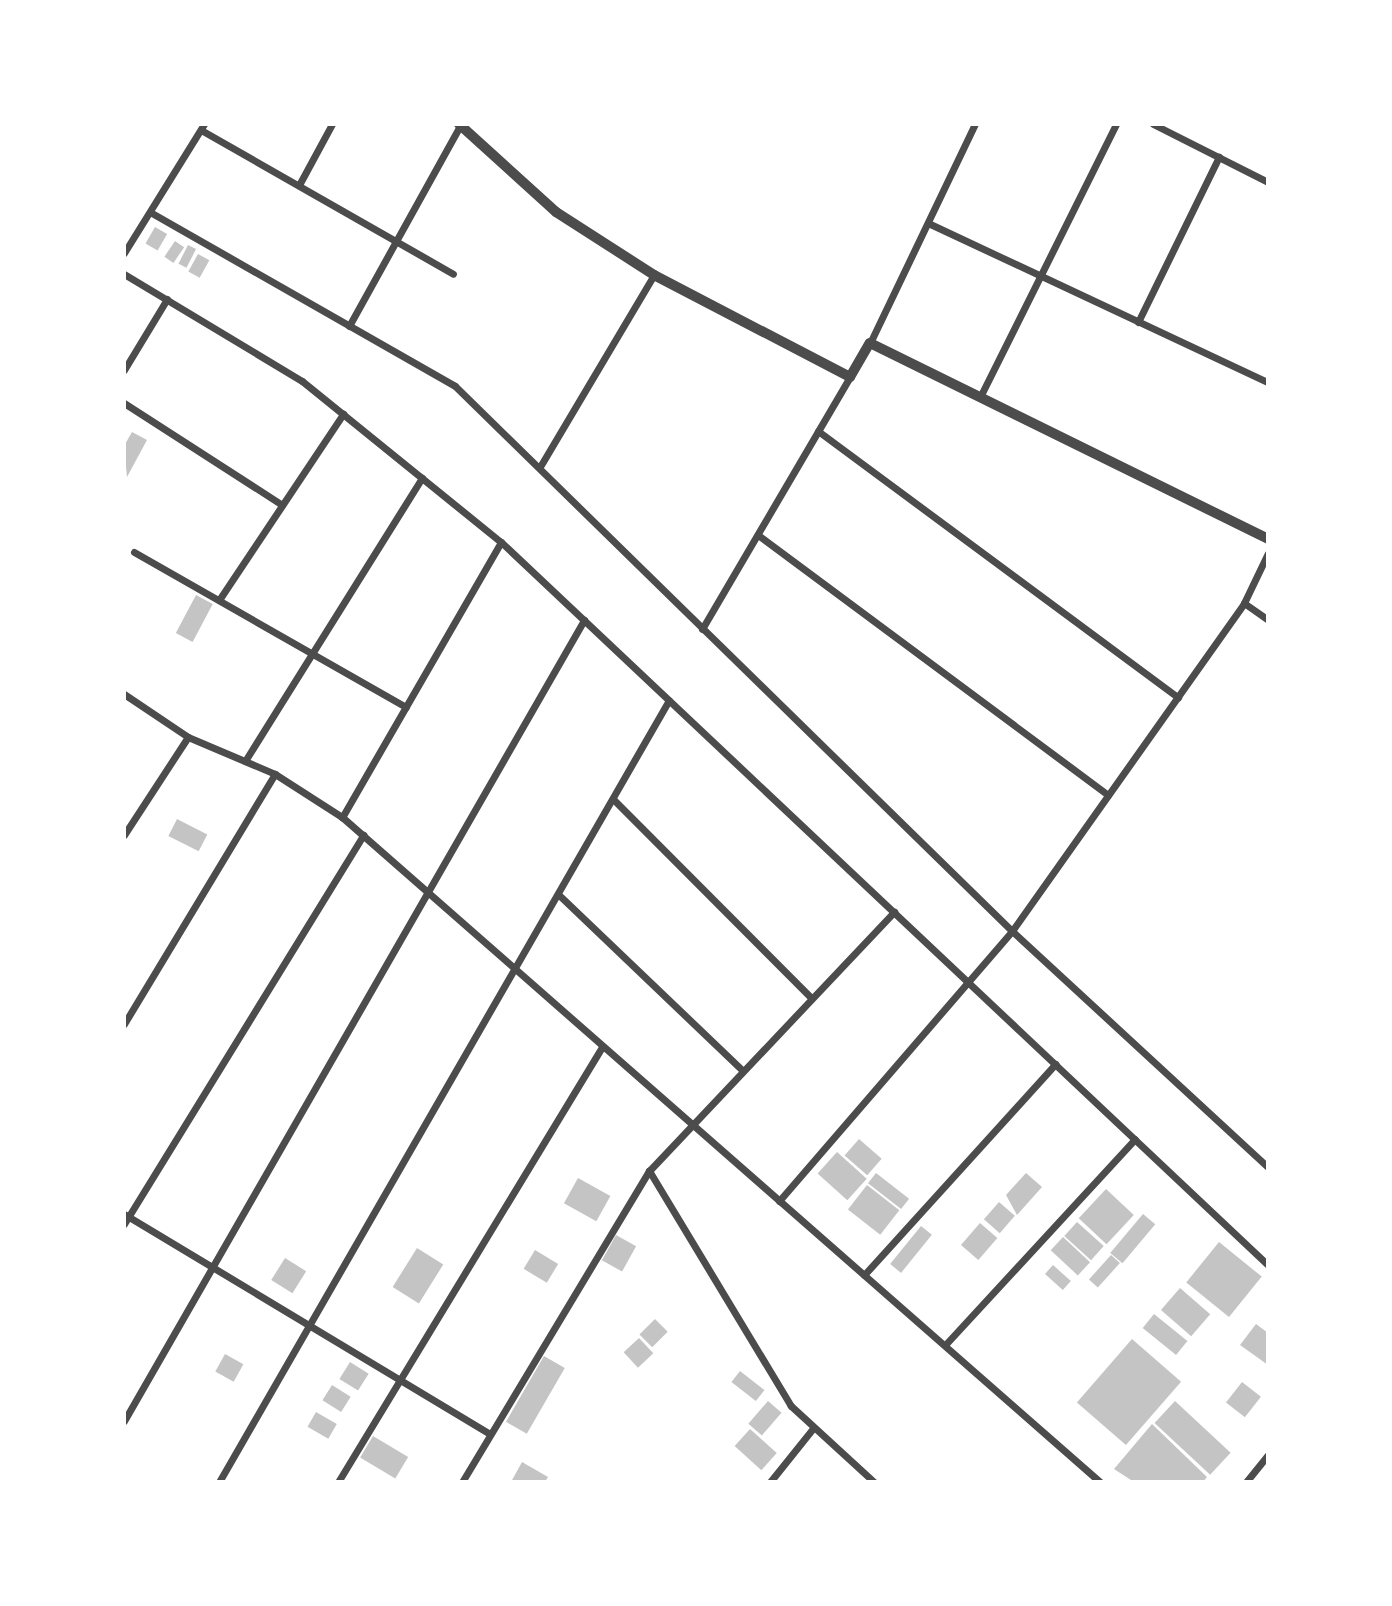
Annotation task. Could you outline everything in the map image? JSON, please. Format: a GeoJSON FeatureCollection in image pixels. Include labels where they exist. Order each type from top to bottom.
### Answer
{"type":"FeatureCollection","features":[{"type":"Feature","properties":{"kind":"street"},"geometry":{"type":"LineString","coordinates":[[299,186],[332,124]]}},
{"type":"Feature","properties":{"kind":"street"},"geometry":{"type":"LineString","coordinates":[[702,629],[870,343],[975,124]]}},
{"type":"Feature","properties":{"kind":"street"},"geometry":{"type":"LineString","coordinates":[[980,397],[1116,124]]}},
{"type":"Feature","properties":{"kind":"street"},"geometry":{"type":"LineString","coordinates":[[1153,124],[1268,182]]}},
{"type":"Feature","properties":{"kind":"street"},"geometry":{"type":"LineString","coordinates":[[349,326],[460,125],[556,212],[654,275],[850,377]]}},
{"type":"Feature","properties":{"kind":"street"},"geometry":{"type":"LineString","coordinates":[[124,253],[203,127],[299,186],[453,274]]}},
{"type":"Feature","properties":{"kind":"street"},"geometry":{"type":"LineString","coordinates":[[1138,322],[1219,158]]}},
{"type":"Feature","properties":{"kind":"street"},"geometry":{"type":"LineString","coordinates":[[150,212],[455,386],[541,465],[702,629],[1012,931],[1268,1167]]}},
{"type":"Feature","properties":{"kind":"street"},"geometry":{"type":"LineString","coordinates":[[928,223],[1268,382]]}},
{"type":"Feature","properties":{"kind":"street"},"geometry":{"type":"LineString","coordinates":[[124,274],[302,381],[501,542],[1268,1265]]}},
{"type":"Feature","properties":{"kind":"street"},"geometry":{"type":"LineString","coordinates":[[541,465],[654,275]]}},
{"type":"Feature","properties":{"kind":"street"},"geometry":{"type":"LineString","coordinates":[[124,370],[167,299]]}},
{"type":"Feature","properties":{"kind":"street"},"geometry":{"type":"LineString","coordinates":[[870,343],[1268,539]]}},
{"type":"Feature","properties":{"kind":"street"},"geometry":{"type":"LineString","coordinates":[[124,402],[282,505]]}},
{"type":"Feature","properties":{"kind":"street"},"geometry":{"type":"LineString","coordinates":[[219,600],[343,414]]}},
{"type":"Feature","properties":{"kind":"street"},"geometry":{"type":"LineString","coordinates":[[818,431],[1178,697]]}},
{"type":"Feature","properties":{"kind":"street"},"geometry":{"type":"LineString","coordinates":[[245,761],[422,478]]}},
{"type":"Feature","properties":{"kind":"street"},"geometry":{"type":"LineString","coordinates":[[758,535],[1108,795]]}},
{"type":"Feature","properties":{"kind":"street"},"geometry":{"type":"LineString","coordinates":[[342,817],[501,542]]}},
{"type":"Feature","properties":{"kind":"street"},"geometry":{"type":"LineString","coordinates":[[134,552],[406,707]]}},
{"type":"Feature","properties":{"kind":"street"},"geometry":{"type":"LineString","coordinates":[[779,1201],[971,984],[1012,931],[1244,603],[1268,553]]}},
{"type":"Feature","properties":{"kind":"street"},"geometry":{"type":"LineString","coordinates":[[1244,603],[1268,620]]}},
{"type":"Feature","properties":{"kind":"street"},"geometry":{"type":"LineString","coordinates":[[124,1421],[431,895],[584,620]]}},
{"type":"Feature","properties":{"kind":"street"},"geometry":{"type":"LineString","coordinates":[[124,695],[187,737],[275,774],[342,817],[1100,1482]]}},
{"type":"Feature","properties":{"kind":"street"},"geometry":{"type":"LineString","coordinates":[[219,1482],[517,972],[669,700]]}},
{"type":"Feature","properties":{"kind":"street"},"geometry":{"type":"LineString","coordinates":[[124,835],[187,737]]}},
{"type":"Feature","properties":{"kind":"street"},"geometry":{"type":"LineString","coordinates":[[124,1024],[275,774]]}},
{"type":"Feature","properties":{"kind":"street"},"geometry":{"type":"LineString","coordinates":[[613,800],[811,998]]}},
{"type":"Feature","properties":{"kind":"street"},"geometry":{"type":"LineString","coordinates":[[363,835],[126,1218],[491,1434]]}},
{"type":"Feature","properties":{"kind":"street"},"geometry":{"type":"LineString","coordinates":[[560,896],[741,1069]]}},
{"type":"Feature","properties":{"kind":"street"},"geometry":{"type":"LineString","coordinates":[[462,1482],[649,1171],[688,1123],[894,912]]}},
{"type":"Feature","properties":{"kind":"street"},"geometry":{"type":"LineString","coordinates":[[338,1482],[602,1047]]}},
{"type":"Feature","properties":{"kind":"street"},"geometry":{"type":"LineString","coordinates":[[864,1275],[1055,1064]]}},
{"type":"Feature","properties":{"kind":"street"},"geometry":{"type":"LineString","coordinates":[[945,1345],[1135,1139]]}},
{"type":"Feature","properties":{"kind":"street"},"geometry":{"type":"LineString","coordinates":[[649,1171],[791,1406],[874,1482]]}},
{"type":"Feature","properties":{"kind":"street"},"geometry":{"type":"LineString","coordinates":[[770,1482],[814,1427]]}},
{"type":"Feature","properties":{"kind":"street"},"geometry":{"type":"LineString","coordinates":[[1246,1482],[1268,1455]]}},
{"type":"Feature","properties":{"kind":"building"},"geometry":{"type":"Polygon","coordinates":[[[155,227],[167,234],[158,250],[146,243],[155,227]]]}},
{"type":"Feature","properties":{"kind":"building"},"geometry":{"type":"Polygon","coordinates":[[[175,241],[184,247],[173,263],[164,257],[175,241]]]}},
{"type":"Feature","properties":{"kind":"building"},"geometry":{"type":"Polygon","coordinates":[[[188,245],[196,249],[186,268],[178,264],[188,245]]]}},
{"type":"Feature","properties":{"kind":"building"},"geometry":{"type":"Polygon","coordinates":[[[198,254],[209,260],[200,278],[188,271],[198,254]]]}},
{"type":"Feature","properties":{"kind":"building"},"geometry":{"type":"Polygon","coordinates":[[[132,432],[147,440],[127,477],[124,446],[132,432]]]}},
{"type":"Feature","properties":{"kind":"building"},"geometry":{"type":"Polygon","coordinates":[[[196,595],[213,604],[193,642],[176,633],[196,595]]]}},
{"type":"Feature","properties":{"kind":"building"},"geometry":{"type":"Polygon","coordinates":[[[177,819],[207,834],[199,851],[168,836],[177,819]]]}},
{"type":"Feature","properties":{"kind":"building"},"geometry":{"type":"Polygon","coordinates":[[[859,1139],[882,1159],[867,1175],[845,1156],[859,1139]]]}},
{"type":"Feature","properties":{"kind":"building"},"geometry":{"type":"Polygon","coordinates":[[[837,1152],[867,1179],[847,1200],[818,1174],[837,1152]]]}},
{"type":"Feature","properties":{"kind":"building"},"geometry":{"type":"Polygon","coordinates":[[[876,1173],[909,1199],[901,1209],[868,1183],[876,1173]]]}},
{"type":"Feature","properties":{"kind":"building"},"geometry":{"type":"Polygon","coordinates":[[[1026,1173],[1042,1187],[1017,1215],[1006,1195],[1026,1173]]]}},
{"type":"Feature","properties":{"kind":"building"},"geometry":{"type":"Polygon","coordinates":[[[578,1178],[610,1196],[596,1221],[564,1203],[578,1178]]]}},
{"type":"Feature","properties":{"kind":"building"},"geometry":{"type":"Polygon","coordinates":[[[867,1185],[899,1210],[880,1235],[848,1209],[867,1185]]]}},
{"type":"Feature","properties":{"kind":"building"},"geometry":{"type":"Polygon","coordinates":[[[1106,1189],[1134,1215],[1107,1244],[1079,1218],[1106,1189]]]}},
{"type":"Feature","properties":{"kind":"building"},"geometry":{"type":"Polygon","coordinates":[[[999,1202],[1015,1216],[1000,1233],[984,1219],[999,1202]]]}},
{"type":"Feature","properties":{"kind":"building"},"geometry":{"type":"Polygon","coordinates":[[[1143,1214],[1155,1224],[1122,1263],[1110,1253],[1143,1214]]]}},
{"type":"Feature","properties":{"kind":"building"},"geometry":{"type":"Polygon","coordinates":[[[1077,1222],[1104,1246],[1091,1260],[1064,1236],[1077,1222]]]}},
{"type":"Feature","properties":{"kind":"building"},"geometry":{"type":"Polygon","coordinates":[[[980,1223],[997,1238],[978,1260],[961,1245],[980,1223]]]}},
{"type":"Feature","properties":{"kind":"building"},"geometry":{"type":"Polygon","coordinates":[[[921,1226],[932,1235],[901,1273],[890,1264],[921,1226]]]}},
{"type":"Feature","properties":{"kind":"building"},"geometry":{"type":"Polygon","coordinates":[[[616,1235],[636,1246],[622,1272],[602,1260],[616,1235]]]}},
{"type":"Feature","properties":{"kind":"building"},"geometry":{"type":"Polygon","coordinates":[[[1063,1237],[1090,1262],[1078,1275],[1051,1250],[1063,1237]]]}},
{"type":"Feature","properties":{"kind":"building"},"geometry":{"type":"Polygon","coordinates":[[[1219,1242],[1262,1277],[1229,1317],[1186,1282],[1219,1242]]]}},
{"type":"Feature","properties":{"kind":"building"},"geometry":{"type":"Polygon","coordinates":[[[417,1248],[443,1264],[419,1303],[393,1287],[417,1248]]]}},
{"type":"Feature","properties":{"kind":"building"},"geometry":{"type":"Polygon","coordinates":[[[535,1250],[558,1264],[547,1283],[524,1269],[535,1250]]]}},
{"type":"Feature","properties":{"kind":"building"},"geometry":{"type":"Polygon","coordinates":[[[1111,1255],[1120,1263],[1098,1288],[1089,1280],[1111,1255]]]}},
{"type":"Feature","properties":{"kind":"building"},"geometry":{"type":"Polygon","coordinates":[[[285,1258],[306,1271],[292,1293],[271,1280],[285,1258]]]}},
{"type":"Feature","properties":{"kind":"building"},"geometry":{"type":"Polygon","coordinates":[[[1053,1265],[1071,1281],[1063,1290],[1045,1274],[1053,1265]]]}},
{"type":"Feature","properties":{"kind":"building"},"geometry":{"type":"Polygon","coordinates":[[[1180,1288],[1210,1314],[1191,1336],[1161,1310],[1180,1288]]]}},
{"type":"Feature","properties":{"kind":"building"},"geometry":{"type":"Polygon","coordinates":[[[1154,1314],[1187,1341],[1176,1355],[1143,1328],[1154,1314]]]}},
{"type":"Feature","properties":{"kind":"building"},"geometry":{"type":"Polygon","coordinates":[[[655,1319],[668,1332],[652,1347],[639,1335],[655,1319]]]}},
{"type":"Feature","properties":{"kind":"building"},"geometry":{"type":"Polygon","coordinates":[[[1256,1324],[1268,1333],[1268,1365],[1240,1345],[1256,1324]]]}},
{"type":"Feature","properties":{"kind":"building"},"geometry":{"type":"Polygon","coordinates":[[[639,1338],[653,1353],[638,1368],[624,1352],[639,1338]]]}},
{"type":"Feature","properties":{"kind":"building"},"geometry":{"type":"Polygon","coordinates":[[[1132,1339],[1181,1382],[1126,1445],[1077,1402],[1132,1339]]]}},
{"type":"Feature","properties":{"kind":"building"},"geometry":{"type":"Polygon","coordinates":[[[225,1354],[243,1364],[234,1382],[215,1371],[225,1354]]]}},
{"type":"Feature","properties":{"kind":"building"},"geometry":{"type":"Polygon","coordinates":[[[544,1356],[565,1368],[527,1434],[506,1422],[544,1356]]]}},
{"type":"Feature","properties":{"kind":"building"},"geometry":{"type":"Polygon","coordinates":[[[350,1362],[369,1374],[358,1391],[339,1379],[350,1362]]]}},
{"type":"Feature","properties":{"kind":"building"},"geometry":{"type":"Polygon","coordinates":[[[740,1371],[764,1390],[756,1401],[731,1382],[740,1371]]]}},
{"type":"Feature","properties":{"kind":"building"},"geometry":{"type":"Polygon","coordinates":[[[1242,1382],[1261,1397],[1245,1417],[1226,1402],[1242,1382]]]}},
{"type":"Feature","properties":{"kind":"building"},"geometry":{"type":"Polygon","coordinates":[[[332,1385],[351,1397],[341,1412],[322,1400],[332,1385]]]}},
{"type":"Feature","properties":{"kind":"building"},"geometry":{"type":"Polygon","coordinates":[[[768,1401],[782,1413],[762,1435],[748,1424],[768,1401]]]}},
{"type":"Feature","properties":{"kind":"building"},"geometry":{"type":"Polygon","coordinates":[[[1175,1401],[1231,1453],[1210,1475],[1155,1423],[1175,1401]]]}},
{"type":"Feature","properties":{"kind":"building"},"geometry":{"type":"Polygon","coordinates":[[[316,1412],[337,1424],[328,1439],[308,1427],[316,1412]]]}},
{"type":"Feature","properties":{"kind":"building"},"geometry":{"type":"Polygon","coordinates":[[[1152,1424],[1207,1477],[1203,1482],[1134,1482],[1114,1469],[1152,1424]]]}},
{"type":"Feature","properties":{"kind":"building"},"geometry":{"type":"Polygon","coordinates":[[[750,1429],[777,1453],[761,1470],[735,1446],[750,1429]]]}},
{"type":"Feature","properties":{"kind":"building"},"geometry":{"type":"Polygon","coordinates":[[[373,1436],[408,1457],[395,1479],[360,1457],[373,1436]]]}},
{"type":"Feature","properties":{"kind":"building"},"geometry":{"type":"Polygon","coordinates":[[[522,1462],[548,1477],[545,1482],[511,1482],[522,1462]]]}}]}
